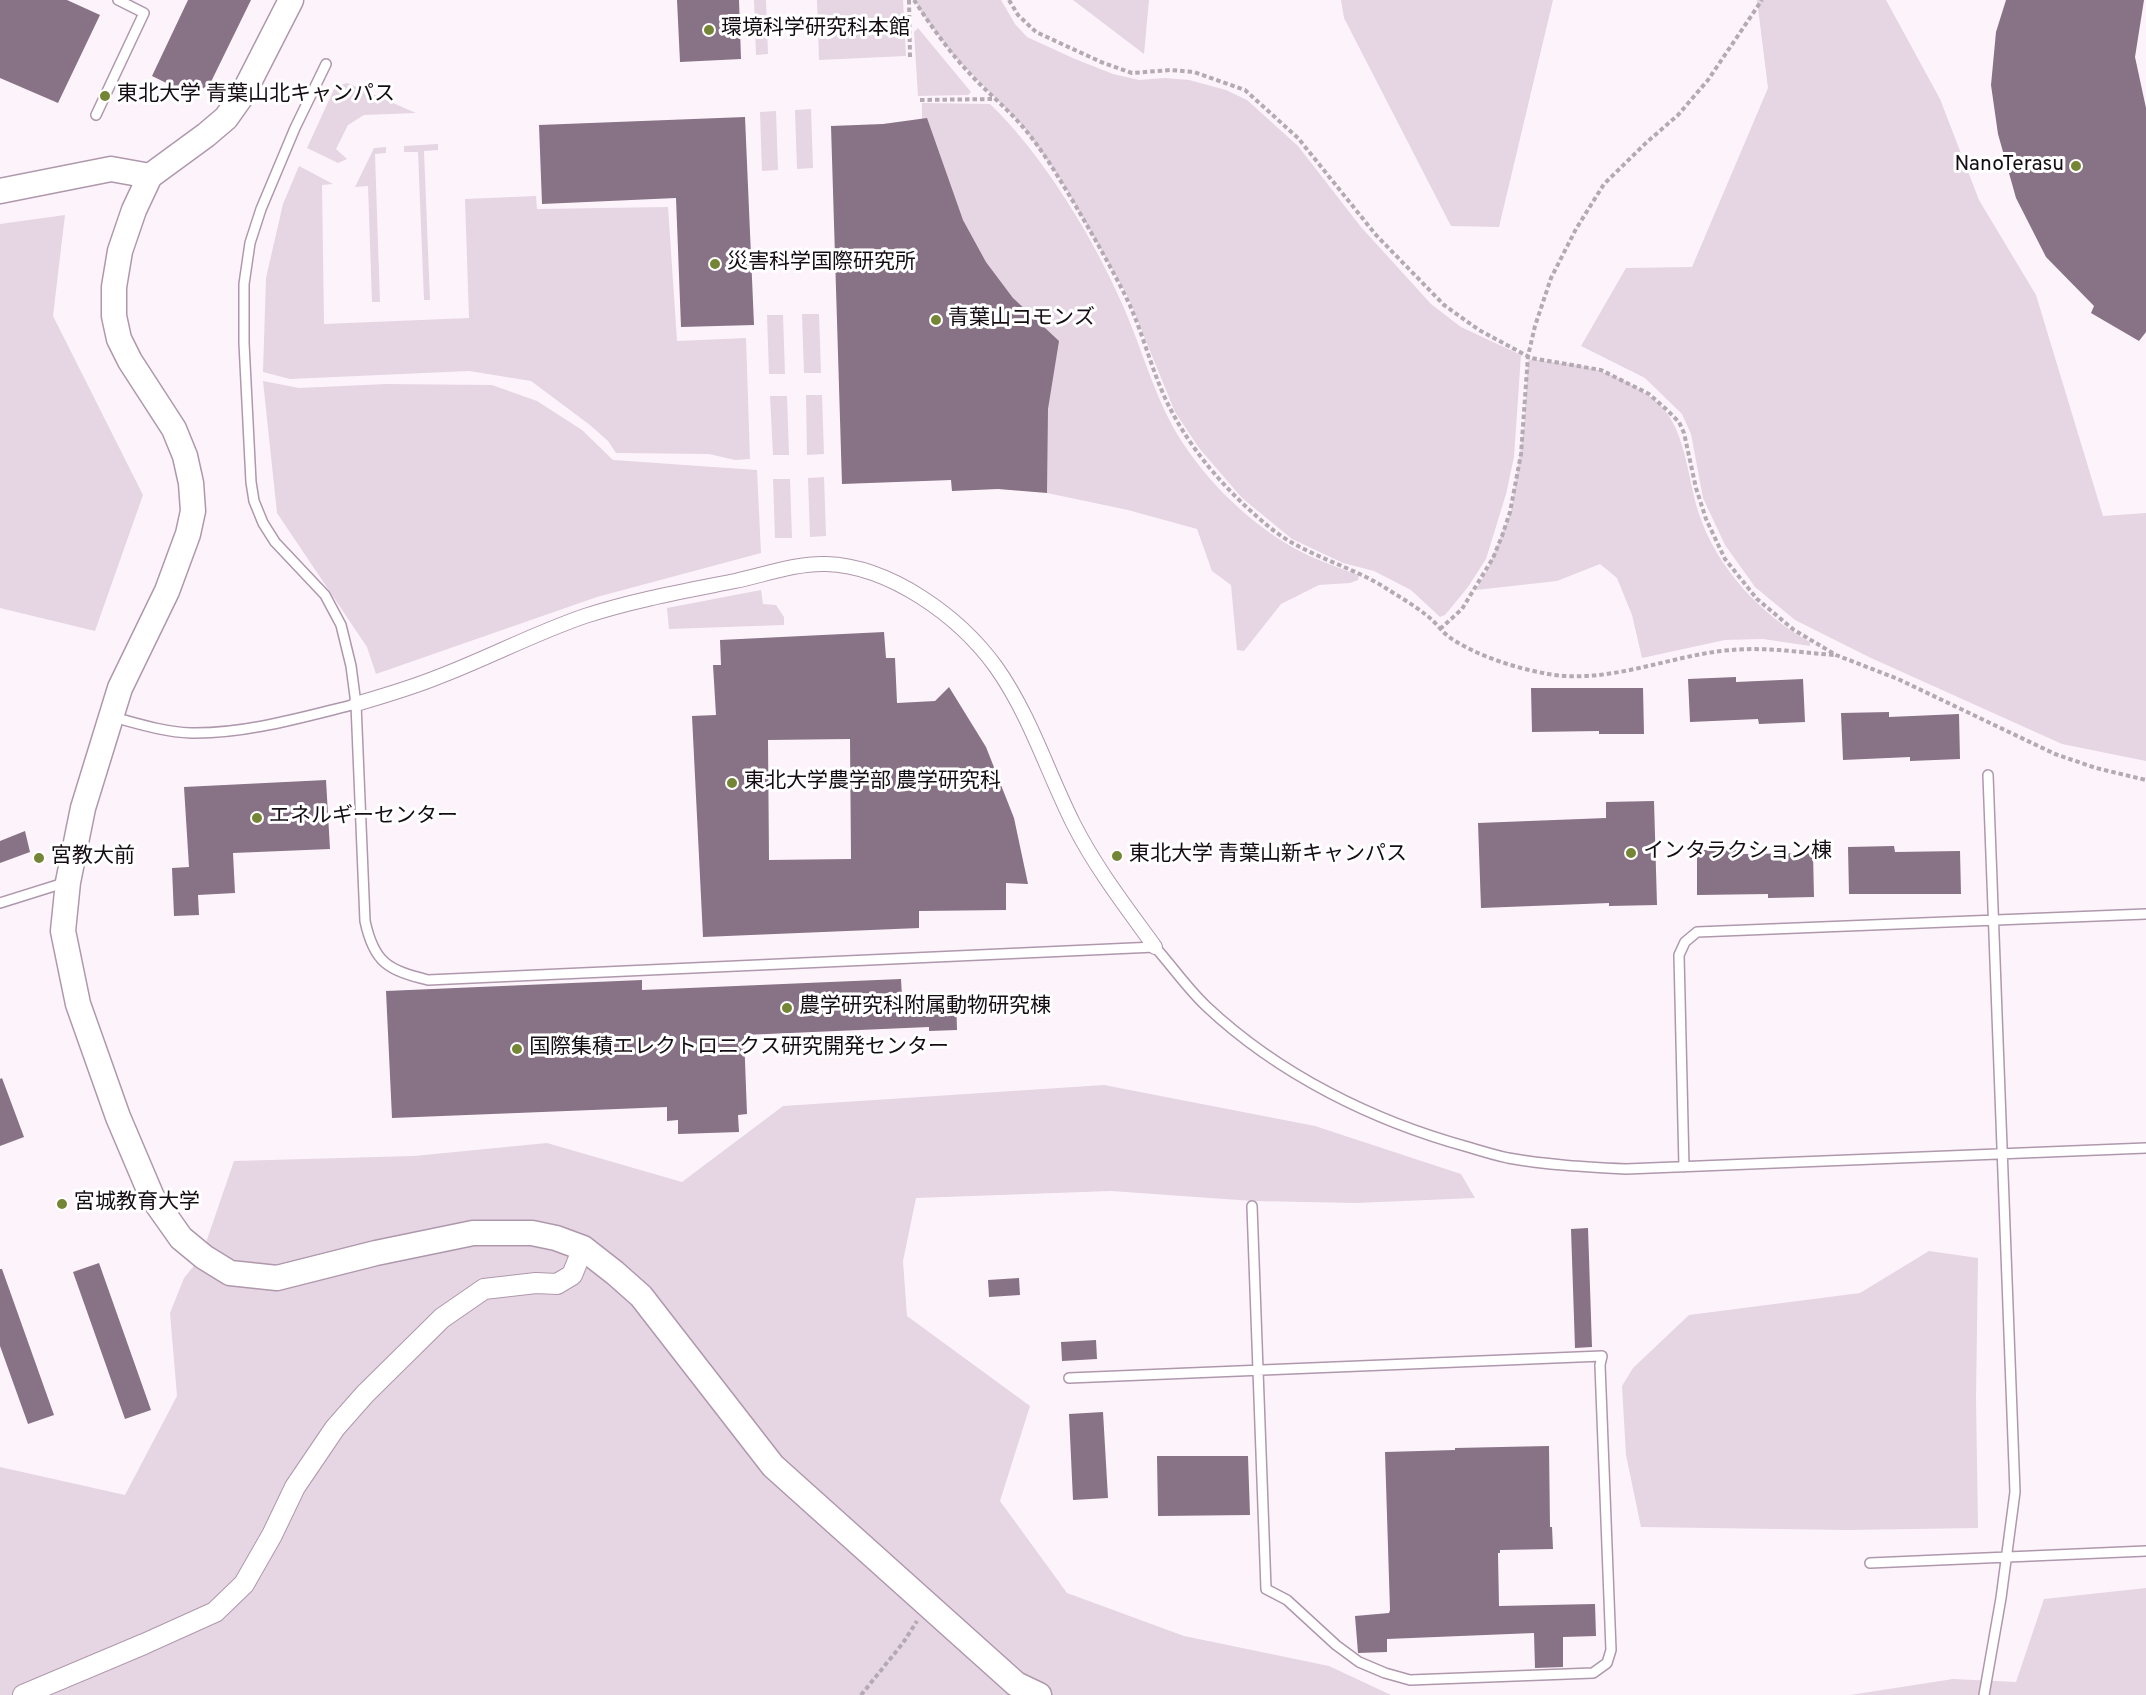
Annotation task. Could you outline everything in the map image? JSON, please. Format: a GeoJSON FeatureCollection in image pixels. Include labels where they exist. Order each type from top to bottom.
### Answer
{"type":"FeatureCollection","features":[{"type":"Feature","properties":{"kind":"street"},"geometry":{"type":"LineString","coordinates":[[291,0],[243,94],[226,118],[150,176],[134,210],[120,251],[114,286],[114,316],[119,339],[130,361],[174,429],[187,465],[193,511],[188,534],[167,591],[131,664],[111,717],[83,808],[68,882],[63,931],[78,1004],[118,1117],[152,1197],[181,1238],[204,1257],[230,1273],[277,1278],[376,1253],[473,1233],[532,1233],[556,1238],[583,1248],[640,1296],[773,1466],[1016,1684],[1039,1695]]}},
{"type":"Feature","properties":{"kind":"street"},"geometry":{"type":"LineString","coordinates":[[0,191],[111,169],[150,176]]}},
{"type":"Feature","properties":{"kind":"street"},"geometry":{"type":"LineString","coordinates":[[356,704],[440,676],[586,616],[659,596],[801,566],[826,564],[869,572],[898,583],[928,600],[962,629],[994,665],[1018,701],[1074,827],[1108,881],[1155,947]]}},
{"type":"Feature","properties":{"kind":"street"},"geometry":{"type":"LineString","coordinates":[[23,1695],[214,1612],[244,1584],[272,1535],[295,1487],[335,1428],[380,1379],[442,1318],[484,1289],[536,1283],[557,1284],[572,1275],[583,1248]]}},
{"type":"Feature","properties":{"kind":"lane"},"geometry":{"type":"LineString","coordinates":[[96,116],[144,13],[118,0]]}},
{"type":"Feature","properties":{"kind":"lane"},"geometry":{"type":"LineString","coordinates":[[326,64],[295,128],[261,209],[250,243],[244,284],[251,482],[254,501],[263,524],[275,542],[325,595],[341,625],[351,666],[356,704],[365,921],[369,940],[380,958],[399,973],[428,980],[1155,947],[1204,1005],[1242,1036],[1290,1070],[1361,1108],[1432,1137],[1507,1158],[1579,1167],[1626,1169],[2146,1148]]}},
{"type":"Feature","properties":{"kind":"lane"},"geometry":{"type":"LineString","coordinates":[[111,717],[169,731],[193,733],[232,730],[290,720],[356,704]]}},
{"type":"Feature","properties":{"kind":"lane"},"geometry":{"type":"LineString","coordinates":[[1984,1695],[2015,1492],[1989,775]]}},
{"type":"Feature","properties":{"kind":"lane"},"geometry":{"type":"LineString","coordinates":[[0,903],[68,882]]}},
{"type":"Feature","properties":{"kind":"lane"},"geometry":{"type":"LineString","coordinates":[[1684,1167],[1679,955],[1685,942],[1697,932],[2146,914]]}},
{"type":"Feature","properties":{"kind":"lane"},"geometry":{"type":"LineString","coordinates":[[1069,1378],[1257,1369],[1602,1356],[1600,1365],[1611,1650],[1606,1663],[1593,1673],[1410,1680],[1359,1662],[1336,1645],[1287,1600],[1266,1589],[1257,1369],[1252,1206]]}},
{"type":"Feature","properties":{"kind":"lane"},"geometry":{"type":"LineString","coordinates":[[1870,1563],[2146,1551]]}},
{"type":"Feature","properties":{"kind":"path"},"geometry":{"type":"LineString","coordinates":[[909,0],[910,57]]}},
{"type":"Feature","properties":{"kind":"path"},"geometry":{"type":"LineString","coordinates":[[914,0],[968,72],[1012,115],[1036,143],[1126,297],[1166,399],[1185,433],[1202,458],[1234,494],[1269,527],[1303,550],[1383,586],[1428,616],[1440,629],[1465,647],[1507,664],[1551,675],[1576,677],[1630,670],[1700,654],[1741,648],[1780,649],[1836,655]]}},
{"type":"Feature","properties":{"kind":"path"},"geometry":{"type":"LineString","coordinates":[[1010,0],[1018,15],[1036,32],[1101,62],[1132,73],[1171,70],[1194,72],[1245,90],[1298,138],[1376,235],[1444,305],[1479,330],[1528,356],[1601,370],[1649,394],[1678,422],[1684,434],[1696,488],[1706,519],[1725,559],[1757,599],[1794,630],[1836,655],[1898,679],[2055,754],[2096,768],[2146,780]]}},
{"type":"Feature","properties":{"kind":"path"},"geometry":{"type":"LineString","coordinates":[[1440,629],[1462,609],[1493,558],[1502,536],[1512,503],[1521,454],[1528,356],[1535,326],[1551,278],[1576,229],[1604,184],[1678,115],[1708,80],[1762,0]]}},
{"type":"Feature","properties":{"kind":"path"},"geometry":{"type":"LineString","coordinates":[[920,100],[994,99]]}},
{"type":"Feature","properties":{"kind":"path"},"geometry":{"type":"LineString","coordinates":[[861,1695],[903,1643],[927,1605]]}},
{"type":"Feature","properties":{"kind":"shaded area"},"geometry":{"type":"Polygon","coordinates":[[[754,0],[766,0],[768,54],[756,55],[754,0]]]}},
{"type":"Feature","properties":{"kind":"shaded area"},"geometry":{"type":"Polygon","coordinates":[[[817,0],[903,0],[906,56],[819,60],[817,0]]]}},
{"type":"Feature","properties":{"kind":"shaded area"},"geometry":{"type":"Polygon","coordinates":[[[915,0],[1001,0],[1015,24],[1027,37],[1075,59],[1113,74],[1139,80],[1165,78],[1189,80],[1226,90],[1247,100],[1298,146],[1361,227],[1431,304],[1461,327],[1521,355],[1514,457],[1506,494],[1486,559],[1468,587],[1445,615],[1440,617],[1411,590],[1374,571],[1343,563],[1292,539],[1242,498],[1199,448],[1175,412],[1128,297],[1061,180],[1023,126],[954,56],[921,12],[915,0]]]}},
{"type":"Feature","properties":{"kind":"shaded area"},"geometry":{"type":"Polygon","coordinates":[[[1073,0],[1149,0],[1144,54],[1073,0]]]}},
{"type":"Feature","properties":{"kind":"shaded area"},"geometry":{"type":"Polygon","coordinates":[[[1341,0],[1553,0],[1499,227],[1451,226],[1344,18],[1341,0]]]}},
{"type":"Feature","properties":{"kind":"shaded area"},"geometry":{"type":"Polygon","coordinates":[[[1757,0],[1886,0],[1940,99],[1979,200],[2036,295],[2103,516],[2146,513],[2146,761],[2062,744],[1871,658],[1795,620],[1755,587],[1725,545],[1703,498],[1691,434],[1682,414],[1645,378],[1581,346],[1626,268],[1692,267],[1768,88],[1757,0]]]}},
{"type":"Feature","properties":{"kind":"shaded area"},"geometry":{"type":"Polygon","coordinates":[[[918,28],[971,92],[968,95],[918,96],[914,32],[918,28]]]}},
{"type":"Feature","properties":{"kind":"shaded area"},"geometry":{"type":"Polygon","coordinates":[[[347,83],[416,113],[364,115],[348,125],[336,149],[347,159],[338,163],[307,148],[335,87],[347,83]]]}},
{"type":"Feature","properties":{"kind":"shaded area"},"geometry":{"type":"Polygon","coordinates":[[[922,103],[990,104],[1010,125],[1048,173],[1098,254],[1124,308],[1165,411],[1195,461],[1224,494],[1274,536],[1325,563],[1359,575],[1358,580],[1350,583],[1319,585],[1281,604],[1244,651],[1237,650],[1231,585],[1212,571],[1197,529],[1128,510],[1047,493],[1013,298],[986,262],[963,220],[922,119],[922,103]]]}},
{"type":"Feature","properties":{"kind":"shaded area"},"geometry":{"type":"Polygon","coordinates":[[[811,109],[813,168],[797,169],[795,110],[811,109]]]}},
{"type":"Feature","properties":{"kind":"shaded area"},"geometry":{"type":"Polygon","coordinates":[[[776,111],[778,170],[762,171],[760,112],[776,111]]]}},
{"type":"Feature","properties":{"kind":"shaded area"},"geometry":{"type":"Polygon","coordinates":[[[438,144],[438,150],[424,151],[430,300],[424,300],[418,152],[404,152],[404,146],[438,144]]]}},
{"type":"Feature","properties":{"kind":"shaded area"},"geometry":{"type":"Polygon","coordinates":[[[386,147],[386,153],[375,154],[380,302],[372,302],[368,186],[355,187],[374,148],[386,147]]]}},
{"type":"Feature","properties":{"kind":"shaded area"},"geometry":{"type":"Polygon","coordinates":[[[299,166],[333,184],[322,185],[324,324],[469,318],[465,199],[536,196],[537,209],[668,207],[677,341],[746,338],[750,459],[735,460],[709,454],[616,453],[608,441],[590,425],[531,381],[469,371],[290,379],[263,372],[266,278],[283,204],[299,166]]]}},
{"type":"Feature","properties":{"kind":"shaded area"},"geometry":{"type":"Polygon","coordinates":[[[65,215],[53,316],[143,495],[95,631],[0,608],[0,224],[65,215]]]}},
{"type":"Feature","properties":{"kind":"shaded area"},"geometry":{"type":"Polygon","coordinates":[[[802,314],[819,314],[821,373],[804,373],[802,314]]]}},
{"type":"Feature","properties":{"kind":"shaded area"},"geometry":{"type":"Polygon","coordinates":[[[767,315],[783,315],[785,374],[769,374],[767,315]]]}},
{"type":"Feature","properties":{"kind":"shaded area"},"geometry":{"type":"Polygon","coordinates":[[[1532,359],[1577,365],[1607,373],[1644,392],[1664,409],[1679,436],[1699,514],[1717,553],[1729,571],[1758,604],[1810,642],[1810,646],[1763,639],[1725,640],[1642,658],[1632,615],[1617,578],[1600,564],[1557,581],[1476,590],[1488,568],[1511,512],[1524,427],[1528,361],[1532,359]]]}},
{"type":"Feature","properties":{"kind":"shaded area"},"geometry":{"type":"Polygon","coordinates":[[[263,381],[299,388],[386,384],[492,385],[537,401],[582,430],[613,460],[757,470],[761,553],[597,597],[376,674],[367,647],[277,513],[263,381]]]}},
{"type":"Feature","properties":{"kind":"shaded area"},"geometry":{"type":"Polygon","coordinates":[[[806,395],[822,395],[824,454],[807,455],[806,395]]]}},
{"type":"Feature","properties":{"kind":"shaded area"},"geometry":{"type":"Polygon","coordinates":[[[770,396],[787,396],[789,455],[773,455],[770,396]]]}},
{"type":"Feature","properties":{"kind":"shaded area"},"geometry":{"type":"Polygon","coordinates":[[[824,477],[826,536],[810,537],[808,478],[824,477]]]}},
{"type":"Feature","properties":{"kind":"shaded area"},"geometry":{"type":"Polygon","coordinates":[[[773,479],[790,479],[792,538],[775,538],[773,479]]]}},
{"type":"Feature","properties":{"kind":"shaded area"},"geometry":{"type":"Polygon","coordinates":[[[761,590],[763,604],[776,605],[784,617],[784,625],[669,629],[667,608],[761,590]]]}},
{"type":"Feature","properties":{"kind":"shaded area"},"geometry":{"type":"Polygon","coordinates":[[[1104,1085],[1315,1126],[1461,1174],[1475,1198],[1356,1203],[1253,1201],[1111,1191],[916,1198],[903,1261],[907,1316],[1030,1406],[1000,1501],[1067,1593],[1184,1636],[1329,1666],[1391,1695],[0,1695],[0,1467],[125,1495],[177,1396],[170,1313],[184,1278],[201,1257],[234,1161],[414,1156],[547,1143],[682,1182],[783,1106],[1104,1085]]]}},
{"type":"Feature","properties":{"kind":"shaded area"},"geometry":{"type":"Polygon","coordinates":[[[1929,1251],[1978,1258],[1976,1398],[1978,1528],[1846,1530],[1641,1527],[1626,1455],[1622,1386],[1633,1368],[1689,1315],[1860,1293],[1929,1251]]]}},
{"type":"Feature","properties":{"kind":"shaded area"},"geometry":{"type":"Polygon","coordinates":[[[2146,1588],[2146,1695],[1850,1695],[1953,1679],[2016,1682],[2044,1599],[2146,1588]]]}},
{"type":"Feature","properties":{"kind":"building"},"geometry":{"type":"Polygon","coordinates":[[[0,0],[67,0],[100,15],[58,103],[0,78],[0,0]]]}},
{"type":"Feature","properties":{"kind":"building"},"geometry":{"type":"Polygon","coordinates":[[[188,0],[251,0],[207,90],[200,86],[195,97],[152,76],[188,0]]]}},
{"type":"Feature","properties":{"kind":"building","name":"環境科学研究科本館"},"geometry":{"type":"Polygon","coordinates":[[[677,0],[739,0],[741,59],[680,62],[677,0]]]}},
{"type":"Feature","properties":{"kind":"building","name":"NanoTerasu"},"geometry":{"type":"Polygon","coordinates":[[[2006,0],[2144,0],[2135,57],[2146,108],[2146,332],[2139,341],[2091,313],[2094,306],[2046,257],[2016,198],[1998,134],[1991,85],[1996,32],[2006,0]]]}},
{"type":"Feature","properties":{"kind":"building","name":"災害科学国際研究所"},"geometry":{"type":"Polygon","coordinates":[[[745,117],[754,325],[681,327],[676,198],[542,204],[539,125],[745,117]]]}},
{"type":"Feature","properties":{"kind":"building","name":"青葉山コモンズ"},"geometry":{"type":"Polygon","coordinates":[[[927,118],[963,220],[986,262],[1013,298],[1059,341],[1048,409],[1047,493],[998,489],[952,491],[951,480],[842,484],[831,126],[883,124],[927,118]]]}},
{"type":"Feature","properties":{"kind":"building","name":"東北大学農学部 農学研究科"},"geometry":{"type":"Polygon","coordinates":[[[884,632],[886,658],[895,658],[897,703],[935,701],[949,687],[986,747],[1014,818],[1028,884],[1006,883],[1006,910],[919,911],[919,928],[703,937],[692,716],[716,715],[713,665],[721,665],[720,640],[884,632]],[[850,739],[768,740],[769,860],[851,859],[850,739]]]}},
{"type":"Feature","properties":{"kind":"building"},"geometry":{"type":"Polygon","coordinates":[[[1736,677],[1736,682],[1803,679],[1805,722],[1759,724],[1758,719],[1690,722],[1688,679],[1736,677]]]}},
{"type":"Feature","properties":{"kind":"building"},"geometry":{"type":"Polygon","coordinates":[[[1531,688],[1643,688],[1644,734],[1599,734],[1599,731],[1532,732],[1531,688]]]}},
{"type":"Feature","properties":{"kind":"building"},"geometry":{"type":"Polygon","coordinates":[[[1889,712],[1889,717],[1959,714],[1960,759],[1910,761],[1910,757],[1843,760],[1841,713],[1889,712]]]}},
{"type":"Feature","properties":{"kind":"building","name":"エネルギーセンター"},"geometry":{"type":"Polygon","coordinates":[[[326,780],[330,849],[233,853],[235,893],[198,895],[199,915],[174,916],[172,868],[189,867],[184,787],[326,780]]]}},
{"type":"Feature","properties":{"kind":"building"},"geometry":{"type":"Polygon","coordinates":[[[1654,801],[1657,905],[1609,906],[1609,903],[1481,908],[1478,823],[1606,818],[1606,802],[1654,801]]]}},
{"type":"Feature","properties":{"kind":"building"},"geometry":{"type":"Polygon","coordinates":[[[25,831],[30,852],[0,863],[0,841],[25,831]]]}},
{"type":"Feature","properties":{"kind":"building"},"geometry":{"type":"Polygon","coordinates":[[[1894,846],[1895,852],[1960,851],[1961,894],[1849,894],[1848,847],[1894,846]]]}},
{"type":"Feature","properties":{"kind":"building"},"geometry":{"type":"Polygon","coordinates":[[[1697,850],[1743,850],[1743,854],[1813,853],[1814,897],[1768,898],[1768,894],[1697,895],[1697,850]]]}},
{"type":"Feature","properties":{"kind":"building"},"geometry":{"type":"Polygon","coordinates":[[[901,979],[902,997],[956,996],[957,1030],[929,1031],[929,1027],[744,1035],[747,1114],[738,1115],[739,1132],[678,1134],[678,1120],[667,1121],[667,1107],[392,1118],[386,991],[642,980],[642,990],[901,979]]]}},
{"type":"Feature","properties":{"kind":"building"},"geometry":{"type":"Polygon","coordinates":[[[2,1078],[24,1137],[0,1146],[0,1079],[2,1078]]]}},
{"type":"Feature","properties":{"kind":"building"},"geometry":{"type":"Polygon","coordinates":[[[1588,1228],[1592,1347],[1575,1348],[1571,1229],[1588,1228]]]}},
{"type":"Feature","properties":{"kind":"building"},"geometry":{"type":"Polygon","coordinates":[[[99,1263],[151,1410],[125,1419],[73,1272],[99,1263]]]}},
{"type":"Feature","properties":{"kind":"building"},"geometry":{"type":"Polygon","coordinates":[[[0,1269],[2,1269],[54,1415],[28,1424],[0,1346],[0,1269]]]}},
{"type":"Feature","properties":{"kind":"building"},"geometry":{"type":"Polygon","coordinates":[[[1019,1278],[1020,1295],[989,1297],[988,1280],[1019,1278]]]}},
{"type":"Feature","properties":{"kind":"building"},"geometry":{"type":"Polygon","coordinates":[[[1096,1340],[1097,1359],[1062,1361],[1061,1342],[1096,1340]]]}},
{"type":"Feature","properties":{"kind":"building"},"geometry":{"type":"Polygon","coordinates":[[[1103,1412],[1108,1498],[1073,1500],[1069,1414],[1103,1412]]]}},
{"type":"Feature","properties":{"kind":"building"},"geometry":{"type":"Polygon","coordinates":[[[1549,1446],[1550,1527],[1552,1527],[1553,1549],[1500,1550],[1498,1553],[1499,1606],[1595,1604],[1596,1636],[1563,1637],[1563,1667],[1535,1668],[1534,1633],[1387,1639],[1387,1652],[1358,1653],[1355,1616],[1389,1613],[1390,1610],[1385,1452],[1549,1446]]]}},
{"type":"Feature","properties":{"kind":"building"},"geometry":{"type":"Polygon","coordinates":[[[1157,1456],[1248,1456],[1250,1515],[1158,1516],[1157,1456]]]}},
{"type":"Feature","properties":{"kind":"place","name":"環境科学研究科本館"},"geometry":{"type":"Point","coordinates":[709,30]}},
{"type":"Feature","properties":{"kind":"place","name":"東北大学 青葉山北キャンパス"},"geometry":{"type":"Point","coordinates":[105,96]}},
{"type":"Feature","properties":{"kind":"place","name":"NanoTerasu"},"geometry":{"type":"Point","coordinates":[2076,166]}},
{"type":"Feature","properties":{"kind":"place","name":"災害科学国際研究所"},"geometry":{"type":"Point","coordinates":[715,264]}},
{"type":"Feature","properties":{"kind":"place","name":"青葉山コモンズ"},"geometry":{"type":"Point","coordinates":[936,320]}},
{"type":"Feature","properties":{"kind":"place","name":"東北大学農学部 農学研究科"},"geometry":{"type":"Point","coordinates":[732,783]}},
{"type":"Feature","properties":{"kind":"place","name":"エネルギーセンター"},"geometry":{"type":"Point","coordinates":[257,818]}},
{"type":"Feature","properties":{"kind":"place","name":"インタラクション棟"},"geometry":{"type":"Point","coordinates":[1631,853]}},
{"type":"Feature","properties":{"kind":"place","name":"東北大学 青葉山新キャンパス"},"geometry":{"type":"Point","coordinates":[1117,856]}},
{"type":"Feature","properties":{"kind":"place","name":"宮教大前"},"geometry":{"type":"Point","coordinates":[39,858]}},
{"type":"Feature","properties":{"kind":"place","name":"農学研究科附属動物研究棟"},"geometry":{"type":"Point","coordinates":[787,1008]}},
{"type":"Feature","properties":{"kind":"place","name":"国際集積エレクトロニクス研究開発センター"},"geometry":{"type":"Point","coordinates":[517,1049]}},
{"type":"Feature","properties":{"kind":"place","name":"宮城教育大学"},"geometry":{"type":"Point","coordinates":[62,1204]}}]}
